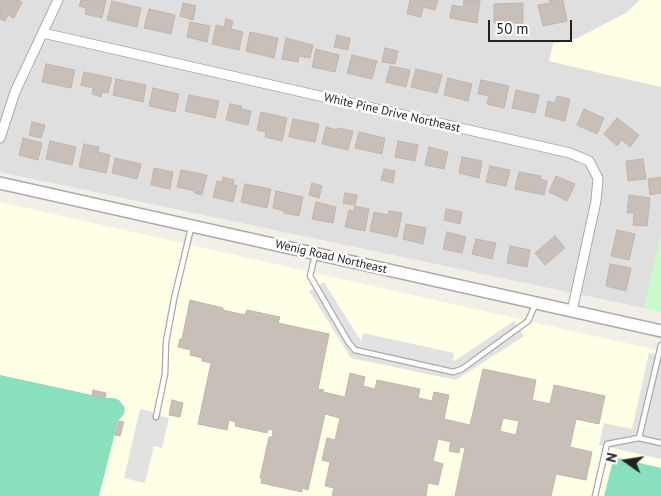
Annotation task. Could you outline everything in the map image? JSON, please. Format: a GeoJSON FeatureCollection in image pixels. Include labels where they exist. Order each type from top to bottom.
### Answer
{"type":"FeatureCollection","features":[{"type":"Feature","properties":{"kind":"street"},"geometry":{"type":"LineString","coordinates":[[0,138],[15,92],[58,0]]}},
{"type":"Feature","properties":{"kind":"street","name":"White Pine Drive Northeast"},"geometry":{"type":"LineString","coordinates":[[43,33],[570,153],[589,161],[598,178],[596,201],[572,311]]}},
{"type":"Feature","properties":{"kind":"street","name":"Wenig Road Northeast"},"geometry":{"type":"LineString","coordinates":[[0,183],[661,331]]}},
{"type":"Feature","properties":{"kind":"lane"},"geometry":{"type":"LineString","coordinates":[[156,417],[165,374],[166,342],[174,299],[192,226]]}},
{"type":"Feature","properties":{"kind":"lane"},"geometry":{"type":"LineString","coordinates":[[315,254],[310,276],[355,350],[453,372],[462,369],[528,321],[536,303]]}},
{"type":"Feature","properties":{"kind":"lane"},"geometry":{"type":"LineString","coordinates":[[639,438],[661,345]]}},
{"type":"Feature","properties":{"kind":"lane"},"geometry":{"type":"LineString","coordinates":[[595,496],[607,444],[639,438],[661,443]]}},
{"type":"Feature","properties":{"kind":"shaded area"},"geometry":{"type":"Polygon","coordinates":[[[0,0],[640,0],[626,13],[578,38],[553,44],[549,61],[661,87],[661,236],[644,308],[0,172],[0,0]]]}},
{"type":"Feature","properties":{"kind":"shaded area"},"geometry":{"type":"Polygon","coordinates":[[[640,0],[661,0],[661,87],[549,61],[553,44],[578,38],[626,13],[640,0]]]}},
{"type":"Feature","properties":{"kind":"shaded area"},"geometry":{"type":"Polygon","coordinates":[[[0,202],[661,351],[661,496],[0,496],[0,202]]]}},
{"type":"Feature","properties":{"kind":"shaded area"},"geometry":{"type":"Polygon","coordinates":[[[324,282],[361,341],[363,333],[454,353],[453,362],[514,321],[524,336],[456,380],[351,358],[309,291],[324,282]]]}},
{"type":"Feature","properties":{"kind":"shaded area"},"geometry":{"type":"Polygon","coordinates":[[[649,353],[661,355],[661,459],[599,445],[604,423],[632,429],[649,353]]]}},
{"type":"Feature","properties":{"kind":"shaded area"},"geometry":{"type":"Polygon","coordinates":[[[140,409],[169,418],[162,448],[154,446],[145,483],[124,478],[140,409]]]}},
{"type":"Feature","properties":{"kind":"green space"},"geometry":{"type":"Polygon","coordinates":[[[661,236],[661,312],[644,308],[661,236]]]}},
{"type":"Feature","properties":{"kind":"green space"},"geometry":{"type":"Polygon","coordinates":[[[0,375],[119,400],[125,408],[124,414],[118,421],[99,496],[0,496],[0,375]]]}},
{"type":"Feature","properties":{"kind":"green space"},"geometry":{"type":"Polygon","coordinates":[[[614,457],[661,468],[661,496],[604,496],[614,457]]]}},
{"type":"Feature","properties":{"kind":"building"},"geometry":{"type":"Polygon","coordinates":[[[1,0],[17,0],[22,2],[14,18],[8,15],[5,21],[0,19],[1,0]]]}},
{"type":"Feature","properties":{"kind":"building"},"geometry":{"type":"Polygon","coordinates":[[[81,0],[106,0],[102,18],[85,14],[86,8],[79,6],[81,0]]]}},
{"type":"Feature","properties":{"kind":"building"},"geometry":{"type":"Polygon","coordinates":[[[410,0],[438,0],[435,10],[423,7],[421,17],[407,14],[410,0]]]}},
{"type":"Feature","properties":{"kind":"building"},"geometry":{"type":"Polygon","coordinates":[[[464,0],[480,0],[477,23],[450,18],[452,5],[463,7],[464,0]]]}},
{"type":"Feature","properties":{"kind":"building"},"geometry":{"type":"Polygon","coordinates":[[[549,0],[563,0],[567,21],[543,26],[538,5],[550,3],[549,0]]]}},
{"type":"Feature","properties":{"kind":"building"},"geometry":{"type":"Polygon","coordinates":[[[112,1],[141,8],[137,27],[107,20],[112,1]]]}},
{"type":"Feature","properties":{"kind":"building"},"geometry":{"type":"Polygon","coordinates":[[[183,3],[196,6],[193,20],[180,16],[183,3]]]}},
{"type":"Feature","properties":{"kind":"building"},"geometry":{"type":"Polygon","coordinates":[[[523,3],[523,23],[494,23],[494,4],[523,3]]]}},
{"type":"Feature","properties":{"kind":"building"},"geometry":{"type":"Polygon","coordinates":[[[149,9],[175,15],[171,34],[144,28],[149,9]]]}},
{"type":"Feature","properties":{"kind":"building"},"geometry":{"type":"Polygon","coordinates":[[[226,19],[233,21],[231,29],[243,32],[239,50],[212,44],[216,25],[224,27],[226,19]]]}},
{"type":"Feature","properties":{"kind":"building"},"geometry":{"type":"Polygon","coordinates":[[[190,22],[210,26],[207,42],[187,37],[190,22]]]}},
{"type":"Feature","properties":{"kind":"building"},"geometry":{"type":"Polygon","coordinates":[[[250,32],[278,38],[274,58],[246,51],[250,32]]]}},
{"type":"Feature","properties":{"kind":"building"},"geometry":{"type":"Polygon","coordinates":[[[337,35],[350,38],[348,50],[334,47],[337,35]]]}},
{"type":"Feature","properties":{"kind":"building"},"geometry":{"type":"Polygon","coordinates":[[[286,38],[313,45],[310,58],[299,56],[298,62],[282,59],[286,38]]]}},
{"type":"Feature","properties":{"kind":"building"},"geometry":{"type":"Polygon","coordinates":[[[385,48],[398,51],[395,64],[382,62],[385,48]]]}},
{"type":"Feature","properties":{"kind":"building"},"geometry":{"type":"Polygon","coordinates":[[[316,49],[339,55],[335,72],[312,67],[316,49]]]}},
{"type":"Feature","properties":{"kind":"building"},"geometry":{"type":"Polygon","coordinates":[[[352,55],[377,61],[372,79],[347,73],[352,55]]]}},
{"type":"Feature","properties":{"kind":"building"},"geometry":{"type":"Polygon","coordinates":[[[46,64],[75,70],[71,88],[42,82],[46,64]]]}},
{"type":"Feature","properties":{"kind":"building"},"geometry":{"type":"Polygon","coordinates":[[[390,66],[410,70],[406,87],[386,82],[390,66]]]}},
{"type":"Feature","properties":{"kind":"building"},"geometry":{"type":"Polygon","coordinates":[[[416,69],[442,75],[437,93],[411,87],[416,69]]]}},
{"type":"Feature","properties":{"kind":"building"},"geometry":{"type":"Polygon","coordinates":[[[84,72],[112,78],[108,93],[102,92],[101,97],[92,94],[93,88],[81,85],[84,72]]]}},
{"type":"Feature","properties":{"kind":"building"},"geometry":{"type":"Polygon","coordinates":[[[448,78],[472,84],[468,101],[444,95],[448,78]]]}},
{"type":"Feature","properties":{"kind":"building"},"geometry":{"type":"Polygon","coordinates":[[[116,79],[146,85],[143,102],[113,95],[116,79]]]}},
{"type":"Feature","properties":{"kind":"building"},"geometry":{"type":"Polygon","coordinates":[[[481,80],[509,86],[504,108],[487,104],[489,96],[478,94],[481,80]]]}},
{"type":"Feature","properties":{"kind":"building"},"geometry":{"type":"Polygon","coordinates":[[[153,88],[179,94],[175,112],[149,106],[153,88]]]}},
{"type":"Feature","properties":{"kind":"building"},"geometry":{"type":"Polygon","coordinates":[[[516,90],[539,95],[535,113],[512,108],[516,90]]]}},
{"type":"Feature","properties":{"kind":"building"},"geometry":{"type":"Polygon","coordinates":[[[189,95],[219,101],[215,118],[185,111],[189,95]]]}},
{"type":"Feature","properties":{"kind":"building"},"geometry":{"type":"Polygon","coordinates":[[[557,96],[570,99],[565,121],[545,116],[548,101],[555,103],[557,96]]]}},
{"type":"Feature","properties":{"kind":"building"},"geometry":{"type":"Polygon","coordinates":[[[230,104],[242,106],[241,109],[251,111],[248,125],[226,120],[230,104]]]}},
{"type":"Feature","properties":{"kind":"building"},"geometry":{"type":"Polygon","coordinates":[[[584,109],[604,118],[597,134],[577,125],[584,109]]]}},
{"type":"Feature","properties":{"kind":"building"},"geometry":{"type":"Polygon","coordinates":[[[261,112],[287,118],[282,141],[265,137],[266,132],[257,130],[261,112]]]}},
{"type":"Feature","properties":{"kind":"building"},"geometry":{"type":"Polygon","coordinates":[[[617,118],[639,135],[630,147],[622,140],[617,146],[604,134],[617,118]]]}},
{"type":"Feature","properties":{"kind":"building"},"geometry":{"type":"Polygon","coordinates":[[[293,119],[319,124],[315,142],[289,137],[293,119]]]}},
{"type":"Feature","properties":{"kind":"building"},"geometry":{"type":"Polygon","coordinates":[[[32,122],[45,125],[41,138],[29,135],[32,122]]]}},
{"type":"Feature","properties":{"kind":"building"},"geometry":{"type":"Polygon","coordinates":[[[326,127],[353,131],[348,150],[322,144],[326,127]]]}},
{"type":"Feature","properties":{"kind":"building"},"geometry":{"type":"Polygon","coordinates":[[[359,132],[385,138],[382,154],[355,148],[359,132]]]}},
{"type":"Feature","properties":{"kind":"building"},"geometry":{"type":"Polygon","coordinates":[[[23,138],[42,143],[38,160],[19,155],[23,138]]]}},
{"type":"Feature","properties":{"kind":"building"},"geometry":{"type":"Polygon","coordinates":[[[50,141],[76,147],[72,165],[46,159],[50,141]]]}},
{"type":"Feature","properties":{"kind":"building"},"geometry":{"type":"Polygon","coordinates":[[[398,141],[418,145],[415,161],[395,157],[398,141]]]}},
{"type":"Feature","properties":{"kind":"building"},"geometry":{"type":"Polygon","coordinates":[[[84,144],[99,147],[98,152],[110,155],[106,173],[79,167],[84,144]]]}},
{"type":"Feature","properties":{"kind":"building"},"geometry":{"type":"Polygon","coordinates":[[[429,147],[448,152],[444,169],[425,165],[429,147]]]}},
{"type":"Feature","properties":{"kind":"building"},"geometry":{"type":"Polygon","coordinates":[[[462,157],[482,161],[479,178],[459,173],[462,157]]]}},
{"type":"Feature","properties":{"kind":"building"},"geometry":{"type":"Polygon","coordinates":[[[115,158],[141,164],[137,179],[112,173],[115,158]]]}},
{"type":"Feature","properties":{"kind":"building"},"geometry":{"type":"Polygon","coordinates":[[[643,159],[646,179],[628,181],[626,161],[643,159]]]}},
{"type":"Feature","properties":{"kind":"building"},"geometry":{"type":"Polygon","coordinates":[[[490,166],[510,170],[506,186],[486,182],[490,166]]]}},
{"type":"Feature","properties":{"kind":"building"},"geometry":{"type":"Polygon","coordinates":[[[154,168],[173,172],[170,189],[151,185],[154,168]]]}},
{"type":"Feature","properties":{"kind":"building"},"geometry":{"type":"Polygon","coordinates":[[[384,169],[395,171],[393,183],[381,180],[384,169]]]}},
{"type":"Feature","properties":{"kind":"building"},"geometry":{"type":"Polygon","coordinates":[[[181,170],[207,175],[202,195],[194,193],[195,191],[177,187],[181,170]]]}},
{"type":"Feature","properties":{"kind":"building"},"geometry":{"type":"Polygon","coordinates":[[[519,172],[541,176],[540,179],[547,181],[544,195],[515,189],[519,172]]]}},
{"type":"Feature","properties":{"kind":"building"},"geometry":{"type":"Polygon","coordinates":[[[556,176],[575,184],[567,201],[549,192],[556,176]]]}},
{"type":"Feature","properties":{"kind":"building"},"geometry":{"type":"Polygon","coordinates":[[[223,177],[234,180],[233,185],[237,186],[233,202],[213,197],[217,181],[222,182],[223,177]]]}},
{"type":"Feature","properties":{"kind":"building"},"geometry":{"type":"Polygon","coordinates":[[[661,177],[661,193],[650,195],[648,179],[661,177]]]}},
{"type":"Feature","properties":{"kind":"building"},"geometry":{"type":"Polygon","coordinates":[[[312,183],[322,186],[319,198],[309,195],[312,183]]]}},
{"type":"Feature","properties":{"kind":"building"},"geometry":{"type":"Polygon","coordinates":[[[245,184],[271,189],[267,208],[241,202],[245,184]]]}},
{"type":"Feature","properties":{"kind":"building"},"geometry":{"type":"Polygon","coordinates":[[[276,191],[303,197],[299,216],[284,213],[284,211],[273,208],[276,191]]]}},
{"type":"Feature","properties":{"kind":"building"},"geometry":{"type":"Polygon","coordinates":[[[345,193],[357,195],[355,205],[343,203],[345,193]]]}},
{"type":"Feature","properties":{"kind":"building"},"geometry":{"type":"Polygon","coordinates":[[[629,195],[650,198],[647,226],[633,225],[634,213],[627,213],[629,195]]]}},
{"type":"Feature","properties":{"kind":"building"},"geometry":{"type":"Polygon","coordinates":[[[316,202],[336,207],[333,223],[312,219],[316,202]]]}},
{"type":"Feature","properties":{"kind":"building"},"geometry":{"type":"Polygon","coordinates":[[[355,206],[369,209],[365,231],[345,227],[349,210],[354,211],[355,206]]]}},
{"type":"Feature","properties":{"kind":"building"},"geometry":{"type":"Polygon","coordinates":[[[446,209],[462,212],[460,224],[444,220],[446,209]]]}},
{"type":"Feature","properties":{"kind":"building"},"geometry":{"type":"Polygon","coordinates":[[[389,211],[402,213],[397,237],[370,231],[374,212],[388,215],[389,211]]]}},
{"type":"Feature","properties":{"kind":"building"},"geometry":{"type":"Polygon","coordinates":[[[406,224],[426,228],[423,244],[403,239],[406,224]]]}},
{"type":"Feature","properties":{"kind":"building"},"geometry":{"type":"Polygon","coordinates":[[[617,230],[635,234],[629,260],[611,256],[617,230]]]}},
{"type":"Feature","properties":{"kind":"building"},"geometry":{"type":"Polygon","coordinates":[[[447,232],[466,237],[462,253],[443,249],[447,232]]]}},
{"type":"Feature","properties":{"kind":"building"},"geometry":{"type":"Polygon","coordinates":[[[555,236],[565,248],[545,265],[535,253],[555,236]]]}},
{"type":"Feature","properties":{"kind":"building"},"geometry":{"type":"Polygon","coordinates":[[[476,239],[496,243],[492,259],[472,254],[476,239]]]}},
{"type":"Feature","properties":{"kind":"building"},"geometry":{"type":"Polygon","coordinates":[[[510,246],[530,250],[527,267],[507,263],[510,246]]]}},
{"type":"Feature","properties":{"kind":"building"},"geometry":{"type":"Polygon","coordinates":[[[610,264],[631,268],[626,291],[606,286],[610,264]]]}},
{"type":"Feature","properties":{"kind":"building"},"geometry":{"type":"Polygon","coordinates":[[[190,300],[245,315],[247,310],[280,317],[278,323],[329,334],[318,389],[324,390],[323,392],[345,397],[350,373],[365,377],[363,386],[375,389],[377,380],[420,389],[418,398],[432,401],[434,392],[449,395],[444,419],[470,425],[483,369],[536,380],[532,400],[550,404],[554,385],[605,396],[599,424],[576,419],[570,447],[592,452],[586,480],[556,474],[551,496],[455,496],[465,448],[460,447],[459,453],[449,451],[451,442],[438,439],[433,461],[443,464],[438,485],[428,483],[426,496],[332,495],[334,488],[325,486],[330,462],[322,460],[327,438],[335,440],[340,418],[325,414],[308,490],[302,488],[302,492],[261,483],[262,479],[260,478],[269,437],[272,437],[273,430],[268,429],[267,433],[235,426],[236,422],[229,420],[227,430],[198,424],[211,363],[190,355],[191,350],[178,347],[180,339],[182,339],[190,300]],[[503,418],[500,431],[516,435],[519,421],[503,418]]]}},
{"type":"Feature","properties":{"kind":"building"},"geometry":{"type":"Polygon","coordinates":[[[93,390],[106,393],[105,398],[92,395],[93,390]]]}},
{"type":"Feature","properties":{"kind":"building"},"geometry":{"type":"Polygon","coordinates":[[[172,400],[183,403],[180,417],[169,415],[172,400]]]}},
{"type":"Feature","properties":{"kind":"building"},"geometry":{"type":"Polygon","coordinates":[[[119,421],[124,422],[120,436],[115,435],[119,421]]]}}]}
